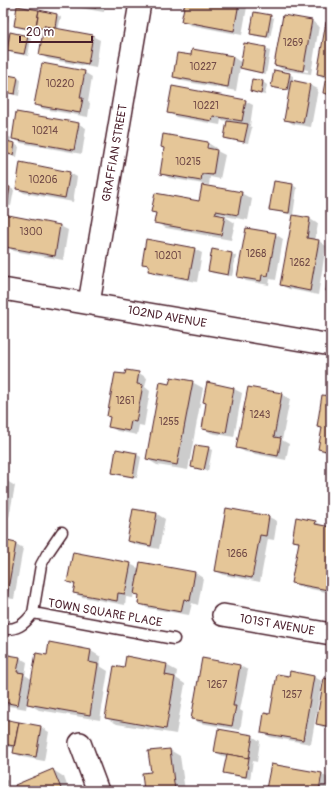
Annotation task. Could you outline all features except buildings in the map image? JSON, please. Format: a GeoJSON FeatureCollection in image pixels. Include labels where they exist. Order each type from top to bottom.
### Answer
{"type":"FeatureCollection","features":[{"type":"Feature","properties":{"kind":"street","name":"GRAFFIAN STREET"},"geometry":{"type":"LineString","coordinates":[[89,303],[140,3]]}},
{"type":"Feature","properties":{"kind":"street","name":"102ND AVENUE"},"geometry":{"type":"LineString","coordinates":[[3,289],[331,345]]}},
{"type":"Feature","properties":{"kind":"street","name":"101ST AVENUE"},"geometry":{"type":"LineString","coordinates":[[223,615],[331,634]]}},
{"type":"Feature","properties":{"kind":"street"},"geometry":{"type":"LineString","coordinates":[[80,743],[98,791]]}},
{"type":"Feature","properties":{"kind":"lane","name":"TOWN SQUARE PLACE"},"geometry":{"type":"LineString","coordinates":[[3,629],[11,630],[20,626],[27,621],[32,613],[41,565],[62,532]]}},
{"type":"Feature","properties":{"kind":"lane","name":"TOWN SQUARE PLACE"},"geometry":{"type":"LineString","coordinates":[[32,613],[174,639]]}}]}
